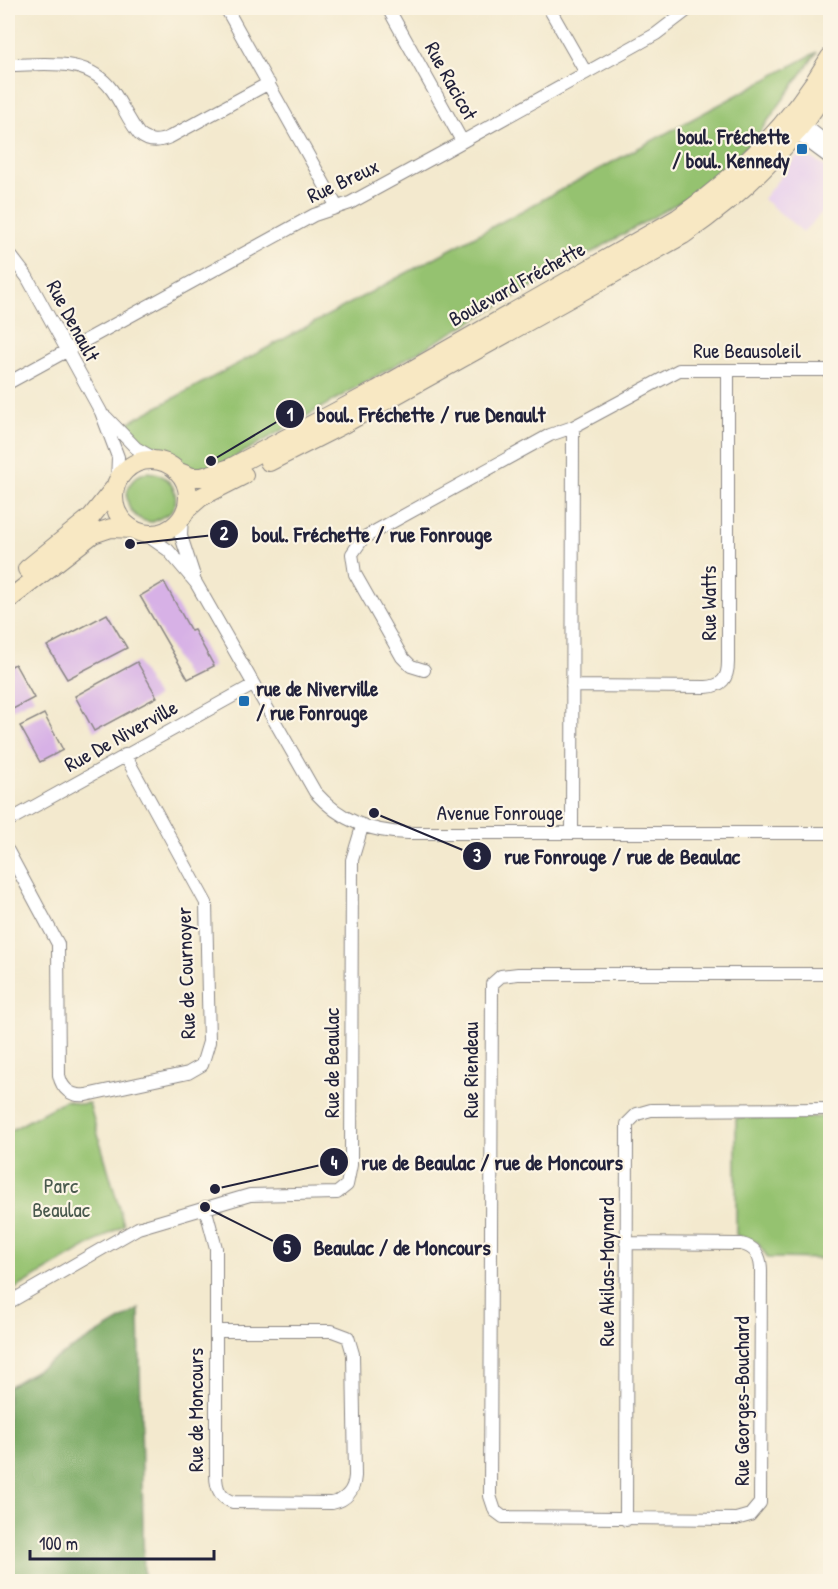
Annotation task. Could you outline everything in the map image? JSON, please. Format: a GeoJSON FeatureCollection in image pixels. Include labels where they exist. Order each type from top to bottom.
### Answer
{"type":"FeatureCollection","features":[{"type":"Feature","properties":{"kind":"main road","name":"Boulevard Fréchette"},"geometry":{"type":"LineString","coordinates":[[177,471],[192,477],[202,477],[230,468],[347,406],[678,218],[719,188],[794,125],[831,57]]}},
{"type":"Feature","properties":{"kind":"main road","name":"Boulevard Fréchette"},"geometry":{"type":"LineString","coordinates":[[184,513],[208,493],[351,420],[683,235],[751,183],[794,125],[831,84]]}},
{"type":"Feature","properties":{"kind":"main road"},"geometry":{"type":"LineString","coordinates":[[8,584],[91,517],[131,465],[144,460],[159,461],[177,471],[188,492],[184,513],[164,532],[111,528],[93,534],[8,600]]}},
{"type":"Feature","properties":{"kind":"main road"},"geometry":{"type":"LineString","coordinates":[[116,484],[114,500],[117,513],[139,531]]}},
{"type":"Feature","properties":{"kind":"street"},"geometry":{"type":"LineString","coordinates":[[226,8],[337,207]]}},
{"type":"Feature","properties":{"kind":"street","name":"Rue Racicot"},"geometry":{"type":"LineString","coordinates":[[388,8],[462,141]]}},
{"type":"Feature","properties":{"kind":"street"},"geometry":{"type":"LineString","coordinates":[[549,8],[586,73]]}},
{"type":"Feature","properties":{"kind":"street","name":"Rue Breux"},"geometry":{"type":"LineString","coordinates":[[8,383],[314,215],[350,203],[656,34],[690,8]]}},
{"type":"Feature","properties":{"kind":"street"},"geometry":{"type":"LineString","coordinates":[[8,65],[72,65],[91,71],[112,90],[139,135],[144,139],[157,141],[171,137],[269,83]]}},
{"type":"Feature","properties":{"kind":"street"},"geometry":{"type":"LineString","coordinates":[[794,125],[831,145]]}},
{"type":"Feature","properties":{"kind":"street"},"geometry":{"type":"LineString","coordinates":[[794,125],[831,158]]}},
{"type":"Feature","properties":{"kind":"street","name":"Rue Denault"},"geometry":{"type":"LineString","coordinates":[[8,252],[27,278],[100,412],[118,457],[116,484]]}},
{"type":"Feature","properties":{"kind":"street","name":"Rue Beausoleil"},"geometry":{"type":"LineString","coordinates":[[424,670],[411,666],[402,657],[353,569],[351,559],[355,546],[363,538],[550,435],[573,427],[679,370],[831,370]]}},
{"type":"Feature","properties":{"kind":"street","name":"Rue Watts"},"geometry":{"type":"LineString","coordinates":[[572,686],[706,687],[720,684],[726,678],[728,662],[728,370]]}},
{"type":"Feature","properties":{"kind":"street","name":"Rue Denault"},"geometry":{"type":"LineString","coordinates":[[100,412],[136,448],[159,461]]}},
{"type":"Feature","properties":{"kind":"street"},"geometry":{"type":"LineString","coordinates":[[572,832],[573,427]]}},
{"type":"Feature","properties":{"kind":"street"},"geometry":{"type":"LineString","coordinates":[[184,513],[183,545],[196,582]]}},
{"type":"Feature","properties":{"kind":"street"},"geometry":{"type":"LineString","coordinates":[[139,531],[162,544],[196,582]]}},
{"type":"Feature","properties":{"kind":"street","name":"Avenue Fonrouge"},"geometry":{"type":"LineString","coordinates":[[196,582],[315,792],[333,809],[362,827],[408,833],[831,833]]}},
{"type":"Feature","properties":{"kind":"street","name":"Rue De Niverville"},"geometry":{"type":"LineString","coordinates":[[8,821],[253,685]]}},
{"type":"Feature","properties":{"kind":"street","name":"Rue de Cournoyer"},"geometry":{"type":"LineString","coordinates":[[8,851],[58,944],[59,1075],[64,1087],[72,1094],[86,1095],[188,1073],[202,1065],[209,1042],[206,903],[125,755]]}},
{"type":"Feature","properties":{"kind":"street","name":"Rue de Beaulac"},"geometry":{"type":"LineString","coordinates":[[8,1303],[124,1234],[205,1207],[260,1194],[332,1194],[341,1191],[349,1182],[351,1165],[352,860],[362,827]]}},
{"type":"Feature","properties":{"kind":"street","name":"Rue Riendeau"},"geometry":{"type":"LineString","coordinates":[[551,1519],[502,1517],[495,1511],[490,1496],[492,984],[501,976],[518,974],[831,974]]}},
{"type":"Feature","properties":{"kind":"street","name":"Rue Akilas-Maynard"},"geometry":{"type":"LineString","coordinates":[[626,1520],[625,1134],[627,1124],[637,1114],[658,1110],[831,1108]]}},
{"type":"Feature","properties":{"kind":"street","name":"Rue de Moncours"},"geometry":{"type":"LineString","coordinates":[[205,1207],[216,1248],[216,1331],[216,1476],[221,1495],[230,1501],[237,1502],[332,1503],[344,1499],[352,1489],[355,1476],[353,1354],[348,1337],[332,1331],[216,1331]]}},
{"type":"Feature","properties":{"kind":"street","name":"Rue Georges-Bouchard"},"geometry":{"type":"LineString","coordinates":[[551,1519],[742,1518],[755,1511],[761,1498],[761,1271],[759,1256],[751,1248],[741,1244],[626,1243]]}},
{"type":"Feature","properties":{"kind":"shaded area"},"geometry":{"type":"Polygon","coordinates":[[[801,151],[830,170],[830,204],[803,232],[763,199],[801,151]]]}},
{"type":"Feature","properties":{"kind":"green space"},"geometry":{"type":"Polygon","coordinates":[[[817,52],[757,136],[704,188],[221,465],[188,471],[176,460],[147,448],[120,427],[817,52]]]}},
{"type":"Feature","properties":{"kind":"green space"},"geometry":{"type":"Polygon","coordinates":[[[148,472],[156,473],[168,480],[175,492],[174,506],[170,513],[153,522],[135,515],[127,499],[131,482],[148,472]]]}},
{"type":"Feature","properties":{"kind":"green space","name":"Parc Beaulac"},"geometry":{"type":"Polygon","coordinates":[[[66,1100],[79,1104],[89,1103],[124,1225],[8,1293],[8,1132],[66,1100]]]}},
{"type":"Feature","properties":{"kind":"green space"},"geometry":{"type":"Polygon","coordinates":[[[830,1117],[830,1259],[768,1258],[757,1242],[736,1235],[736,1118],[830,1117]]]}},
{"type":"Feature","properties":{"kind":"green space"},"geometry":{"type":"Polygon","coordinates":[[[139,1309],[144,1581],[8,1581],[8,1387],[139,1309]]]}},
{"type":"Feature","properties":{"kind":"building"},"geometry":{"type":"Polygon","coordinates":[[[164,582],[191,631],[194,630],[214,666],[188,679],[140,596],[164,582]]]}},
{"type":"Feature","properties":{"kind":"building"},"geometry":{"type":"Polygon","coordinates":[[[107,614],[127,648],[67,679],[47,646],[107,614]]]}},
{"type":"Feature","properties":{"kind":"building"},"geometry":{"type":"Polygon","coordinates":[[[137,662],[157,697],[94,731],[75,696],[137,662]]]}},
{"type":"Feature","properties":{"kind":"building"},"geometry":{"type":"Polygon","coordinates":[[[15,664],[34,698],[11,710],[8,705],[8,668],[15,664]]]}},
{"type":"Feature","properties":{"kind":"building"},"geometry":{"type":"Polygon","coordinates":[[[44,714],[63,750],[40,762],[20,726],[44,714]]]}},
{"type":"Feature","properties":{"kind":"place","name":"boul. Fréchette / boul. Kennedy"},"geometry":{"type":"Point","coordinates":[802,149]}},
{"type":"Feature","properties":{"kind":"place","name":"boul. Fréchette / rue Denault"},"geometry":{"type":"Point","coordinates":[211,461]}},
{"type":"Feature","properties":{"kind":"place","name":"boul. Fréchette / rue Fonrouge"},"geometry":{"type":"Point","coordinates":[130,544]}},
{"type":"Feature","properties":{"kind":"place","name":"rue de Niverville / rue Fonrouge"},"geometry":{"type":"Point","coordinates":[244,701]}},
{"type":"Feature","properties":{"kind":"place","name":"rue Fonrouge / rue de Beaulac"},"geometry":{"type":"Point","coordinates":[374,813]}},
{"type":"Feature","properties":{"kind":"place","name":"rue de Beaulac / rue de Moncours"},"geometry":{"type":"Point","coordinates":[215,1189]}},
{"type":"Feature","properties":{"kind":"place","name":"Beaulac / de Moncours"},"geometry":{"type":"Point","coordinates":[205,1207]}}]}
